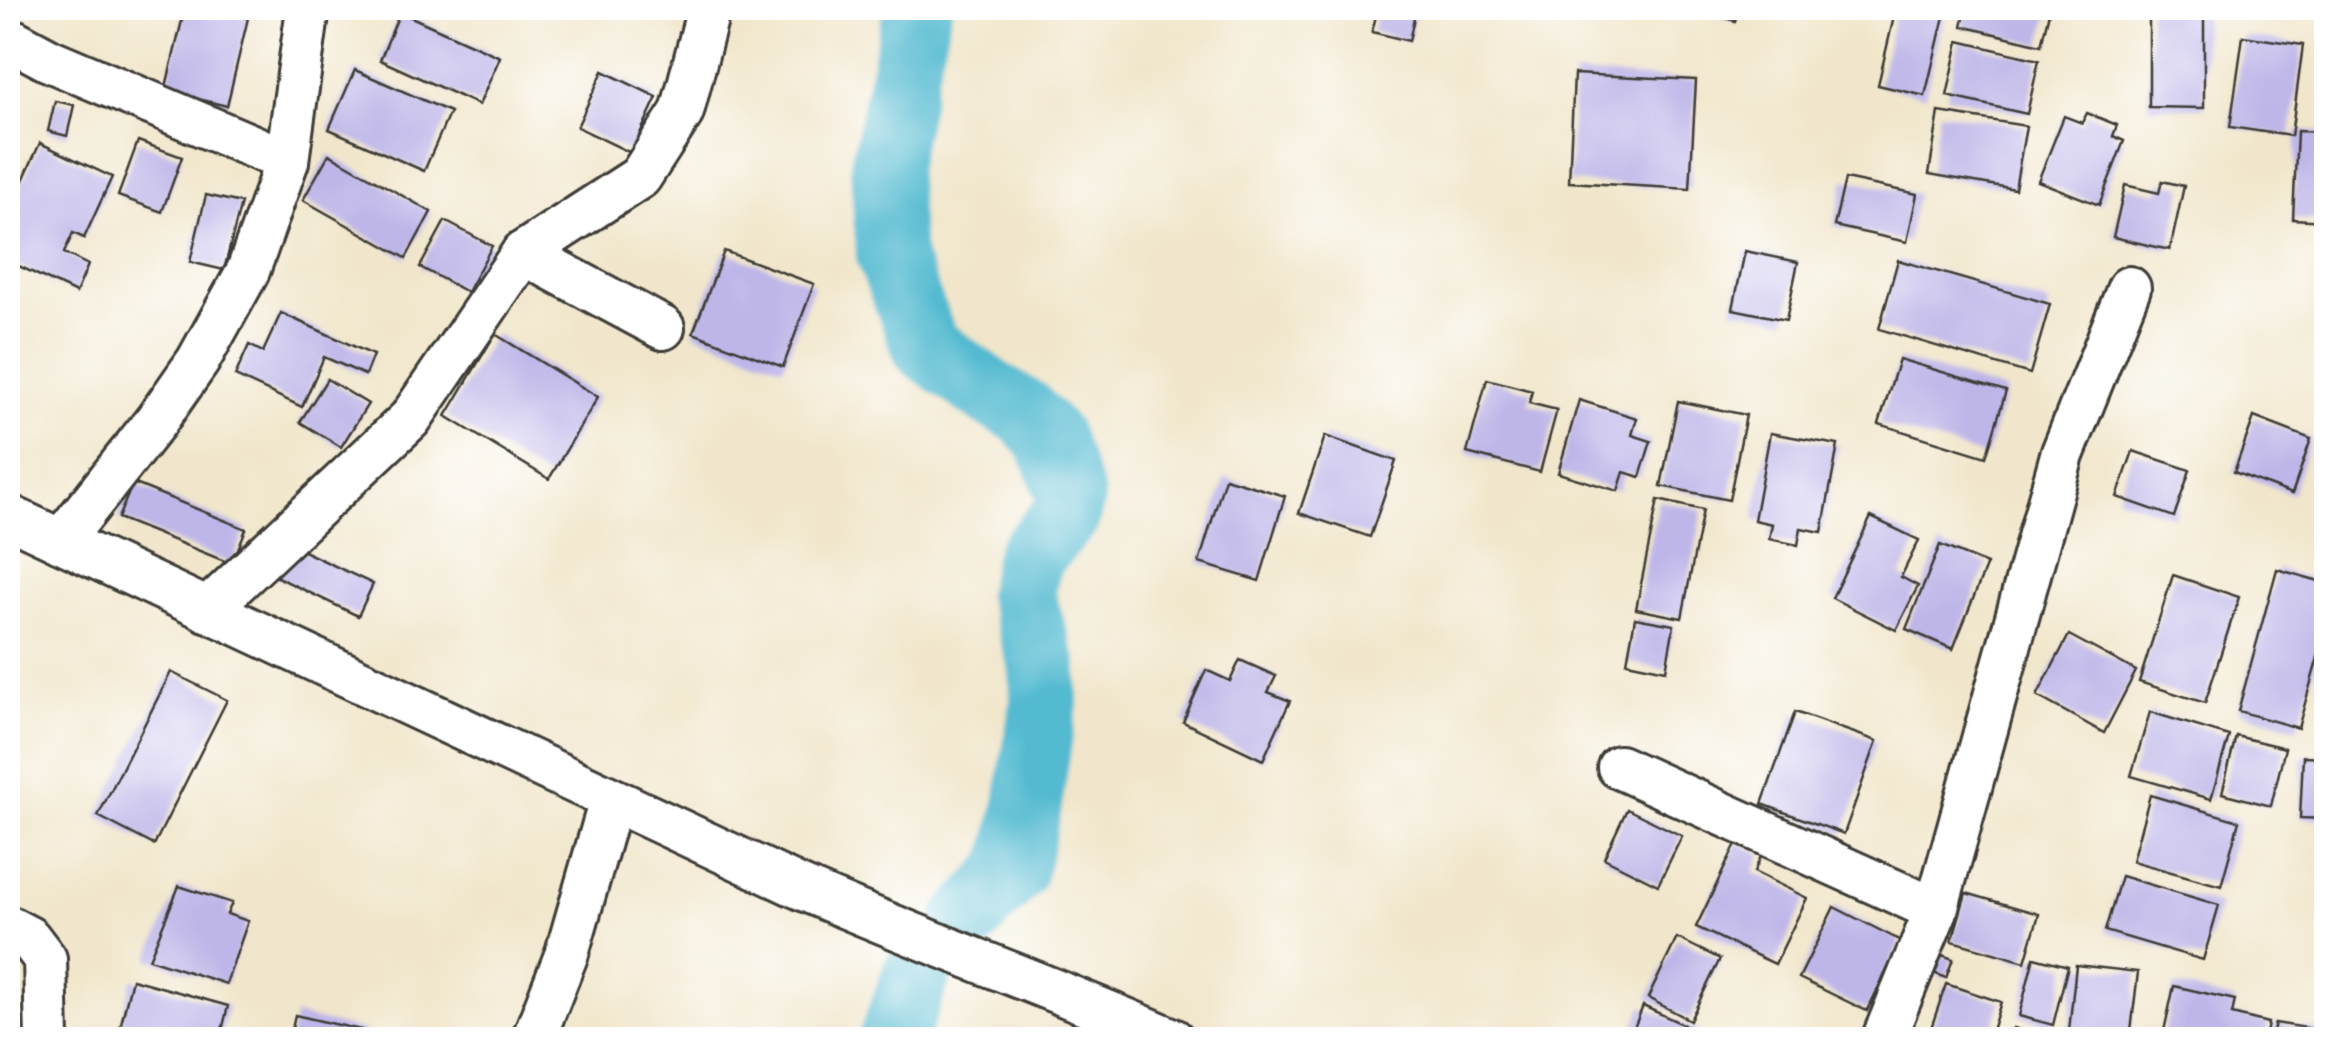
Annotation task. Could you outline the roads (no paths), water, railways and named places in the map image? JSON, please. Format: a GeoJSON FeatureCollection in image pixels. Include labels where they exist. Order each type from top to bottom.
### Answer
{"type":"FeatureCollection","features":[{"type":"Feature","properties":{"kind":"street"},"geometry":{"type":"LineString","coordinates":[[61,541],[198,361],[248,271],[287,161],[308,8]]}},
{"type":"Feature","properties":{"kind":"street"},"geometry":{"type":"LineString","coordinates":[[207,610],[410,419],[523,253],[640,177],[682,112],[709,8]]}},
{"type":"Feature","properties":{"kind":"street"},"geometry":{"type":"LineString","coordinates":[[8,38],[49,60],[287,161]]}},
{"type":"Feature","properties":{"kind":"street"},"geometry":{"type":"LineString","coordinates":[[523,253],[663,328]]}},
{"type":"Feature","properties":{"kind":"street"},"geometry":{"type":"LineString","coordinates":[[1883,1040],[1936,910],[2062,455],[2128,288]]}},
{"type":"Feature","properties":{"kind":"street"},"geometry":{"type":"LineString","coordinates":[[8,516],[610,800],[896,930],[1060,991],[1173,1040]]}},
{"type":"Feature","properties":{"kind":"street"},"geometry":{"type":"LineString","coordinates":[[1619,767],[1936,910]]}},
{"type":"Feature","properties":{"kind":"street"},"geometry":{"type":"LineString","coordinates":[[534,1040],[567,952],[610,800]]}},
{"type":"Feature","properties":{"kind":"street"},"geometry":{"type":"LineString","coordinates":[[8,927],[29,938],[45,958],[46,1040]]}},
{"type":"Feature","properties":{"kind":"waterway"},"geometry":{"type":"LineString","coordinates":[[918,8],[884,167],[890,256],[926,347],[1024,412],[1049,439],[1071,497],[1066,516],[1029,557],[1021,594],[1043,667],[1044,702],[1013,871],[966,921]]}},
{"type":"Feature","properties":{"kind":"waterway"},"geometry":{"type":"LineString","coordinates":[[892,1040],[918,971]]}}]}
